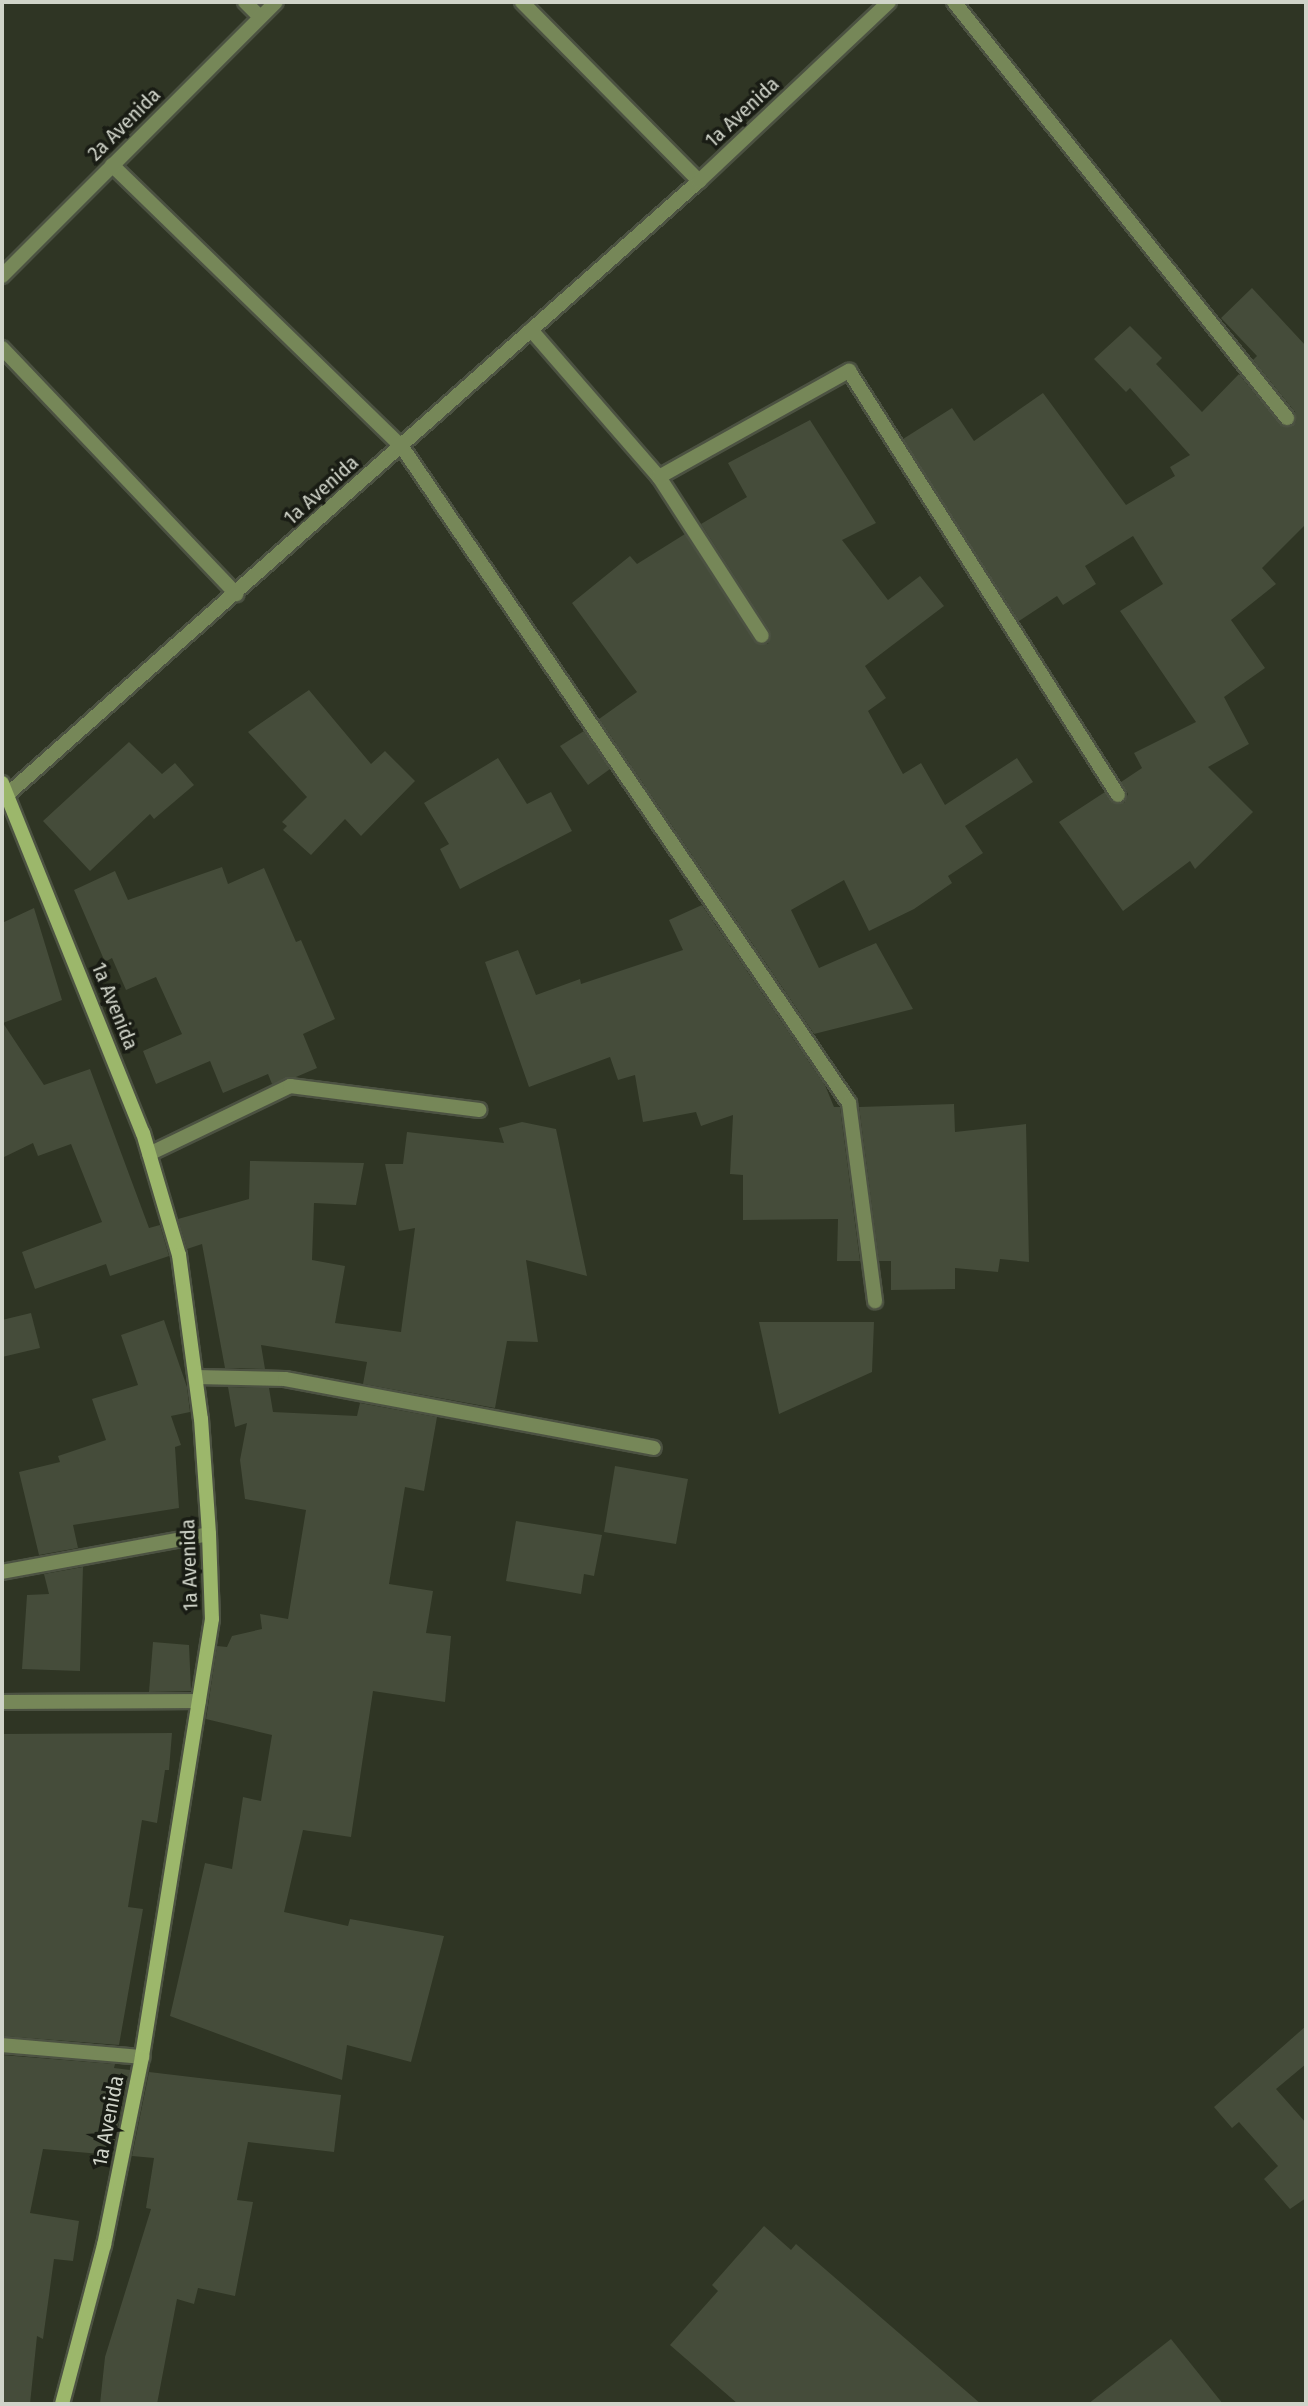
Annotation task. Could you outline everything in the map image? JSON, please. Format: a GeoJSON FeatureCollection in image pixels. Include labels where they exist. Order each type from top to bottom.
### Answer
{"type":"FeatureCollection","features":[{"type":"Feature","properties":{"kind":"street"},"geometry":{"type":"LineString","coordinates":[[245,2],[260,17]]}},
{"type":"Feature","properties":{"kind":"street","name":"2a Avenida"},"geometry":{"type":"LineString","coordinates":[[2,276],[276,2]]}},
{"type":"Feature","properties":{"kind":"street"},"geometry":{"type":"LineString","coordinates":[[523,2],[699,181]]}},
{"type":"Feature","properties":{"kind":"street","name":"1a Avenida"},"geometry":{"type":"LineString","coordinates":[[62,2404],[104,2245],[142,2057],[212,1619],[209,1534],[196,1377],[179,1255],[149,1154],[5,788],[236,594],[699,181],[889,2]]}},
{"type":"Feature","properties":{"kind":"street"},"geometry":{"type":"LineString","coordinates":[[954,2],[1287,418]]}},
{"type":"Feature","properties":{"kind":"street"},"geometry":{"type":"LineString","coordinates":[[112,165],[401,447],[849,1103],[875,1301]]}},
{"type":"Feature","properties":{"kind":"street"},"geometry":{"type":"LineString","coordinates":[[531,330],[659,477],[762,636]]}},
{"type":"Feature","properties":{"kind":"street"},"geometry":{"type":"LineString","coordinates":[[2,348],[236,594]]}},
{"type":"Feature","properties":{"kind":"street"},"geometry":{"type":"LineString","coordinates":[[659,477],[849,371],[1118,795]]}},
{"type":"Feature","properties":{"kind":"street"},"geometry":{"type":"LineString","coordinates":[[149,1154],[290,1086],[479,1110]]}},
{"type":"Feature","properties":{"kind":"street"},"geometry":{"type":"LineString","coordinates":[[196,1377],[285,1379],[654,1448]]}},
{"type":"Feature","properties":{"kind":"street"},"geometry":{"type":"LineString","coordinates":[[2,1573],[209,1534]]}},
{"type":"Feature","properties":{"kind":"street"},"geometry":{"type":"LineString","coordinates":[[2,1702],[199,1702]]}},
{"type":"Feature","properties":{"kind":"street"},"geometry":{"type":"LineString","coordinates":[[2,2045],[142,2057]]}},
{"type":"Feature","properties":{"kind":"building"},"geometry":{"type":"Polygon","coordinates":[[[1252,288],[1306,346],[1306,524],[1262,568],[1276,584],[1231,620],[1265,668],[1224,697],[1249,744],[1208,767],[1253,812],[1195,869],[1190,861],[1123,911],[1059,822],[1105,792],[1113,803],[1124,803],[1128,794],[1121,782],[1142,768],[1134,753],[1196,722],[1120,611],[1163,584],[1133,536],[1085,566],[1096,584],[1063,605],[1057,596],[1019,621],[903,439],[952,408],[974,441],[1043,393],[1126,505],[1175,476],[1170,467],[1190,455],[1130,388],[1126,392],[1094,359],[1130,326],[1162,358],[1156,364],[1202,412],[1239,374],[1280,424],[1289,427],[1296,422],[1295,412],[1253,360],[1257,356],[1221,318],[1252,288]]]}},
{"type":"Feature","properties":{"kind":"building"},"geometry":{"type":"Polygon","coordinates":[[[810,420],[876,523],[842,540],[888,600],[920,576],[944,606],[865,666],[886,698],[868,711],[903,774],[921,763],[945,805],[1017,758],[1033,782],[965,826],[983,853],[948,876],[952,883],[914,909],[869,931],[844,880],[791,910],[819,968],[876,943],[913,1009],[814,1034],[599,719],[637,692],[572,603],[630,556],[637,564],[685,534],[754,641],[768,644],[770,631],[701,524],[747,497],[728,463],[810,420]]]}},
{"type":"Feature","properties":{"kind":"building"},"geometry":{"type":"Polygon","coordinates":[[[309,690],[371,764],[385,751],[415,781],[361,836],[345,819],[311,855],[283,830],[287,826],[282,822],[307,797],[248,732],[309,690]]]}},
{"type":"Feature","properties":{"kind":"building"},"geometry":{"type":"Polygon","coordinates":[[[584,731],[610,769],[588,785],[560,746],[584,731]]]}},
{"type":"Feature","properties":{"kind":"building"},"geometry":{"type":"Polygon","coordinates":[[[129,742],[162,774],[175,763],[194,785],[154,819],[150,814],[90,871],[43,821],[129,742]]]}},
{"type":"Feature","properties":{"kind":"building"},"geometry":{"type":"Polygon","coordinates":[[[498,758],[527,804],[551,792],[572,831],[460,889],[440,849],[449,844],[424,803],[498,758]]]}},
{"type":"Feature","properties":{"kind":"building"},"geometry":{"type":"Polygon","coordinates":[[[222,867],[228,884],[264,868],[296,942],[301,940],[335,1019],[303,1034],[317,1068],[296,1077],[272,1084],[268,1074],[223,1093],[210,1061],[156,1084],[143,1051],[182,1034],[156,977],[126,990],[112,958],[105,962],[74,890],[115,871],[128,900],[222,867]]]}},
{"type":"Feature","properties":{"kind":"building"},"geometry":{"type":"Polygon","coordinates":[[[702,905],[825,1085],[834,1107],[840,1107],[860,1261],[837,1261],[838,1219],[743,1220],[743,1175],[730,1174],[733,1115],[701,1126],[696,1112],[643,1122],[635,1075],[618,1080],[610,1057],[529,1087],[485,962],[518,950],[536,995],[580,979],[581,984],[683,950],[669,920],[702,905]]]}},
{"type":"Feature","properties":{"kind":"building"},"geometry":{"type":"Polygon","coordinates":[[[34,908],[62,1000],[3,1023],[44,1085],[90,1069],[149,1228],[160,1225],[169,1256],[110,1276],[106,1264],[35,1289],[22,1252],[102,1222],[71,1144],[38,1156],[33,1143],[2,1158],[2,923],[34,908]]]}},
{"type":"Feature","properties":{"kind":"building"},"geometry":{"type":"Polygon","coordinates":[[[954,1104],[955,1132],[1026,1124],[1029,1262],[1000,1259],[998,1272],[955,1268],[955,1289],[891,1290],[891,1261],[879,1261],[859,1107],[954,1104]]]}},
{"type":"Feature","properties":{"kind":"building"},"geometry":{"type":"Polygon","coordinates":[[[522,1122],[556,1129],[587,1276],[526,1260],[538,1342],[507,1341],[495,1408],[363,1384],[367,1362],[261,1345],[265,1369],[225,1368],[202,1244],[187,1249],[178,1219],[249,1199],[250,1161],[364,1163],[356,1205],[314,1203],[312,1260],[345,1266],[335,1323],[401,1332],[415,1228],[399,1231],[385,1164],[403,1164],[407,1132],[504,1143],[499,1128],[522,1122]]]}},
{"type":"Feature","properties":{"kind":"building"},"geometry":{"type":"Polygon","coordinates":[[[31,1313],[40,1348],[2,1357],[2,1320],[31,1313]]]}},
{"type":"Feature","properties":{"kind":"building"},"geometry":{"type":"Polygon","coordinates":[[[164,1320],[187,1387],[190,1412],[171,1416],[181,1445],[175,1447],[179,1508],[73,1525],[78,1548],[39,1555],[19,1472],[60,1462],[58,1456],[106,1440],[92,1399],[138,1385],[121,1335],[164,1320]]]}},
{"type":"Feature","properties":{"kind":"building"},"geometry":{"type":"Polygon","coordinates":[[[759,1322],[874,1322],[872,1372],[779,1414],[759,1322]]]}},
{"type":"Feature","properties":{"kind":"building"},"geometry":{"type":"Polygon","coordinates":[[[228,1387],[269,1388],[273,1412],[357,1416],[360,1403],[437,1417],[424,1491],[405,1487],[389,1584],[433,1591],[426,1633],[451,1636],[445,1702],[373,1691],[351,1837],[303,1830],[284,1912],[348,1926],[350,1919],[444,1936],[411,2062],[347,2045],[342,2080],[170,2016],[205,1863],[232,1869],[243,1797],[261,1801],[272,1735],[206,1719],[217,1646],[227,1647],[232,1636],[262,1629],[260,1614],[288,1619],[306,1510],[245,1499],[240,1460],[247,1423],[235,1427],[228,1387]]]}},
{"type":"Feature","properties":{"kind":"building"},"geometry":{"type":"Polygon","coordinates":[[[615,1466],[688,1479],[676,1544],[604,1532],[615,1466]]]}},
{"type":"Feature","properties":{"kind":"building"},"geometry":{"type":"Polygon","coordinates":[[[516,1521],[602,1535],[594,1576],[584,1574],[581,1594],[506,1581],[516,1521]]]}},
{"type":"Feature","properties":{"kind":"building"},"geometry":{"type":"Polygon","coordinates":[[[83,1567],[80,1671],[22,1669],[27,1595],[49,1594],[44,1574],[83,1567]]]}},
{"type":"Feature","properties":{"kind":"building"},"geometry":{"type":"Polygon","coordinates":[[[153,1642],[189,1645],[191,1691],[149,1692],[153,1642]]]}},
{"type":"Feature","properties":{"kind":"building"},"geometry":{"type":"Polygon","coordinates":[[[172,1733],[169,1770],[165,1770],[157,1823],[142,1820],[128,1907],[143,1909],[119,2045],[2,2036],[2,1734],[172,1733]]]}},
{"type":"Feature","properties":{"kind":"building"},"geometry":{"type":"Polygon","coordinates":[[[1306,2026],[1306,2064],[1276,2089],[1306,2123],[1306,2198],[1290,2209],[1264,2179],[1278,2166],[1239,2122],[1232,2128],[1214,2107],[1306,2026]]]}},
{"type":"Feature","properties":{"kind":"building"},"geometry":{"type":"Polygon","coordinates":[[[2,2055],[115,2064],[114,2068],[130,2070],[112,2155],[43,2149],[30,2213],[79,2221],[73,2261],[54,2259],[43,2339],[37,2336],[30,2404],[2,2404],[2,2055]]]}},
{"type":"Feature","properties":{"kind":"building"},"geometry":{"type":"Polygon","coordinates":[[[149,2072],[341,2095],[334,2152],[248,2142],[237,2200],[253,2202],[235,2296],[198,2288],[194,2304],[177,2299],[157,2404],[100,2404],[105,2357],[151,2209],[146,2208],[154,2158],[132,2156],[149,2072]]]}},
{"type":"Feature","properties":{"kind":"building"},"geometry":{"type":"Polygon","coordinates":[[[764,2226],[791,2250],[796,2244],[981,2404],[738,2404],[670,2345],[718,2291],[712,2285],[764,2226]]]}},
{"type":"Feature","properties":{"kind":"building"},"geometry":{"type":"Polygon","coordinates":[[[1171,2339],[1223,2404],[1088,2404],[1171,2339]]]}}]}
